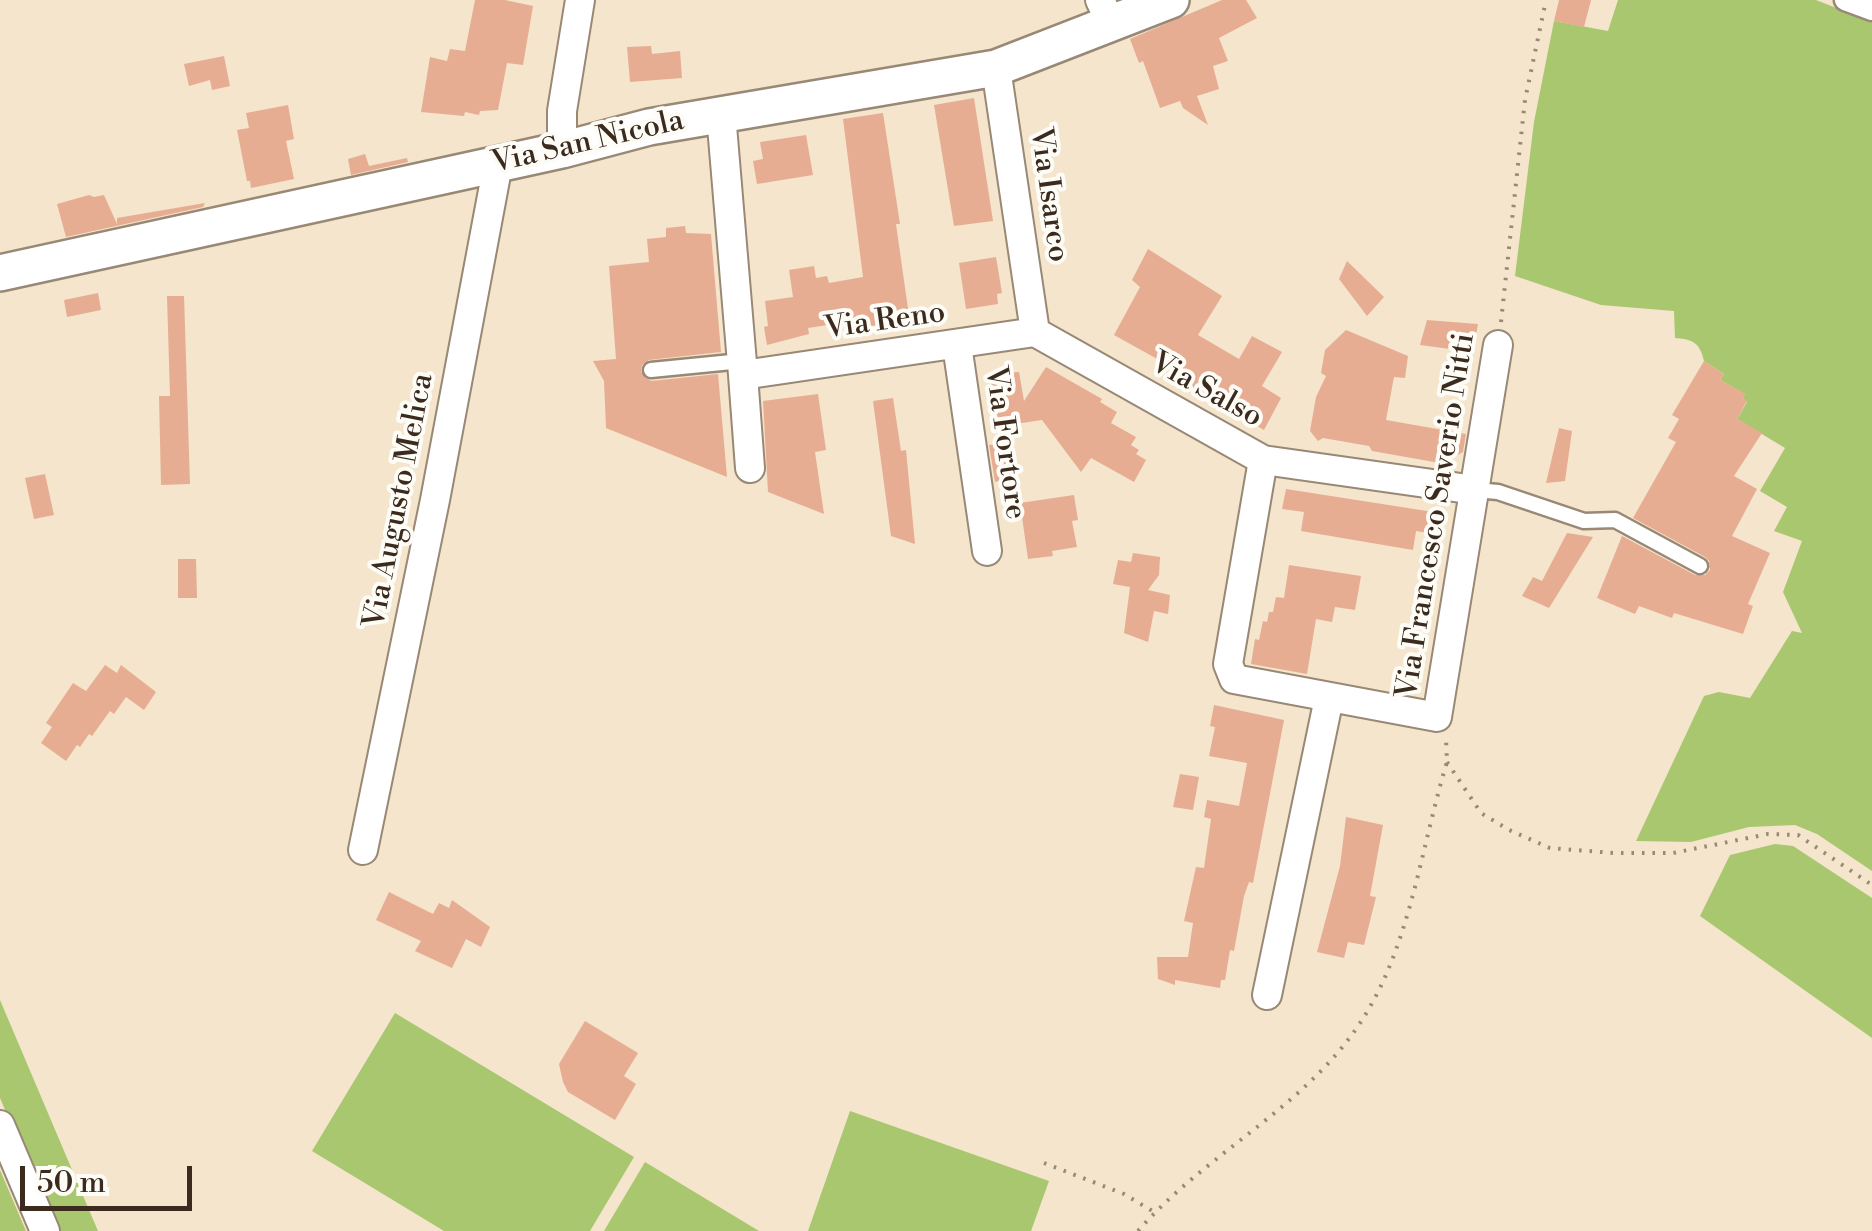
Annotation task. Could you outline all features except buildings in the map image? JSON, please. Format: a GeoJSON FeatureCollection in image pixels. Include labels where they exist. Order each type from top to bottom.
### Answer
{"type":"FeatureCollection","features":[{"type":"Feature","properties":{"kind":"street"},"geometry":{"type":"LineString","coordinates":[[562,150],[562,111],[580,0]]}},
{"type":"Feature","properties":{"kind":"street","name":"Via San Nicola"},"geometry":{"type":"LineString","coordinates":[[0,273],[562,150],[648,127],[996,68],[1106,13],[1172,0]]}},
{"type":"Feature","properties":{"kind":"street"},"geometry":{"type":"LineString","coordinates":[[1846,0],[1872,10]]}},
{"type":"Feature","properties":{"kind":"street","name":"Via Isarco"},"geometry":{"type":"LineString","coordinates":[[996,68],[1035,332]]}},
{"type":"Feature","properties":{"kind":"street"},"geometry":{"type":"LineString","coordinates":[[721,114],[750,468]]}},
{"type":"Feature","properties":{"kind":"street","name":"Via Augusto Melica"},"geometry":{"type":"LineString","coordinates":[[362,850],[435,500],[498,164]]}},
{"type":"Feature","properties":{"kind":"street","name":"Via Reno"},"geometry":{"type":"LineString","coordinates":[[742,368],[957,345],[1035,332]]}},
{"type":"Feature","properties":{"kind":"street","name":"Via Salso"},"geometry":{"type":"LineString","coordinates":[[1035,332],[1263,460],[1475,490]]}},
{"type":"Feature","properties":{"kind":"street","name":"Via Fortore"},"geometry":{"type":"LineString","coordinates":[[957,345],[986,551]]}},
{"type":"Feature","properties":{"kind":"street","name":"Via Francesco Saverio Nitti"},"geometry":{"type":"LineString","coordinates":[[1437,716],[1498,345]]}},
{"type":"Feature","properties":{"kind":"street"},"geometry":{"type":"LineString","coordinates":[[1263,460],[1228,664],[1234,680],[1437,716]]}},
{"type":"Feature","properties":{"kind":"street"},"geometry":{"type":"LineString","coordinates":[[1268,995],[1329,698]]}},
{"type":"Feature","properties":{"kind":"street"},"geometry":{"type":"LineString","coordinates":[[0,1125],[45,1231]]}},
{"type":"Feature","properties":{"kind":"lane"},"geometry":{"type":"LineString","coordinates":[[651,370],[742,368]]}},
{"type":"Feature","properties":{"kind":"lane"},"geometry":{"type":"LineString","coordinates":[[1475,490],[1498,492],[1584,521],[1615,520],[1700,566]]}},
{"type":"Feature","properties":{"kind":"path","name":"Via Francesco Saverio Nitti"},"geometry":{"type":"LineString","coordinates":[[1498,345],[1525,100],[1546,0]]}},
{"type":"Feature","properties":{"kind":"path","name":"Via Francesco Saverio Nitti"},"geometry":{"type":"LineString","coordinates":[[1138,1231],[1154,1212],[1282,1107],[1354,1032],[1392,962],[1448,762],[1446,739],[1437,716]]}},
{"type":"Feature","properties":{"kind":"path"},"geometry":{"type":"LineString","coordinates":[[1448,762],[1482,813],[1550,848],[1673,852],[1768,834],[1798,835],[1872,884]]}},
{"type":"Feature","properties":{"kind":"path"},"geometry":{"type":"LineString","coordinates":[[1044,1163],[1124,1194],[1154,1212]]}},
{"type":"Feature","properties":{"kind":"green space"},"geometry":{"type":"Polygon","coordinates":[[[1618,0],[1816,0],[1872,22],[1872,871],[1817,834],[1795,825],[1749,827],[1691,842],[1636,841],[1704,696],[1719,692],[1750,698],[1792,631],[1802,633],[1783,592],[1802,541],[1774,531],[1787,507],[1760,491],[1785,448],[1737,419],[1747,402],[1743,399],[1745,394],[1720,380],[1724,374],[1704,361],[1695,343],[1675,338],[1674,311],[1601,305],[1515,276],[1534,122],[1554,21],[1608,31],[1618,0]]]}},
{"type":"Feature","properties":{"kind":"green space"},"geometry":{"type":"Polygon","coordinates":[[[1775,844],[1793,846],[1872,898],[1872,1038],[1700,916],[1730,855],[1775,844]]]}},
{"type":"Feature","properties":{"kind":"green space"},"geometry":{"type":"Polygon","coordinates":[[[0,1000],[98,1231],[57,1231],[0,1098],[0,1000]]]}},
{"type":"Feature","properties":{"kind":"green space"},"geometry":{"type":"Polygon","coordinates":[[[395,1013],[634,1157],[590,1231],[444,1231],[312,1151],[395,1013]]]}},
{"type":"Feature","properties":{"kind":"green space"},"geometry":{"type":"Polygon","coordinates":[[[850,1111],[1049,1181],[1031,1231],[808,1231],[850,1111]]]}},
{"type":"Feature","properties":{"kind":"green space"},"geometry":{"type":"Polygon","coordinates":[[[645,1162],[759,1231],[604,1231],[645,1162]]]}},
{"type":"Feature","properties":{"kind":"green space"},"geometry":{"type":"Polygon","coordinates":[[[0,1170],[26,1231],[0,1231],[0,1170]]]}}]}
